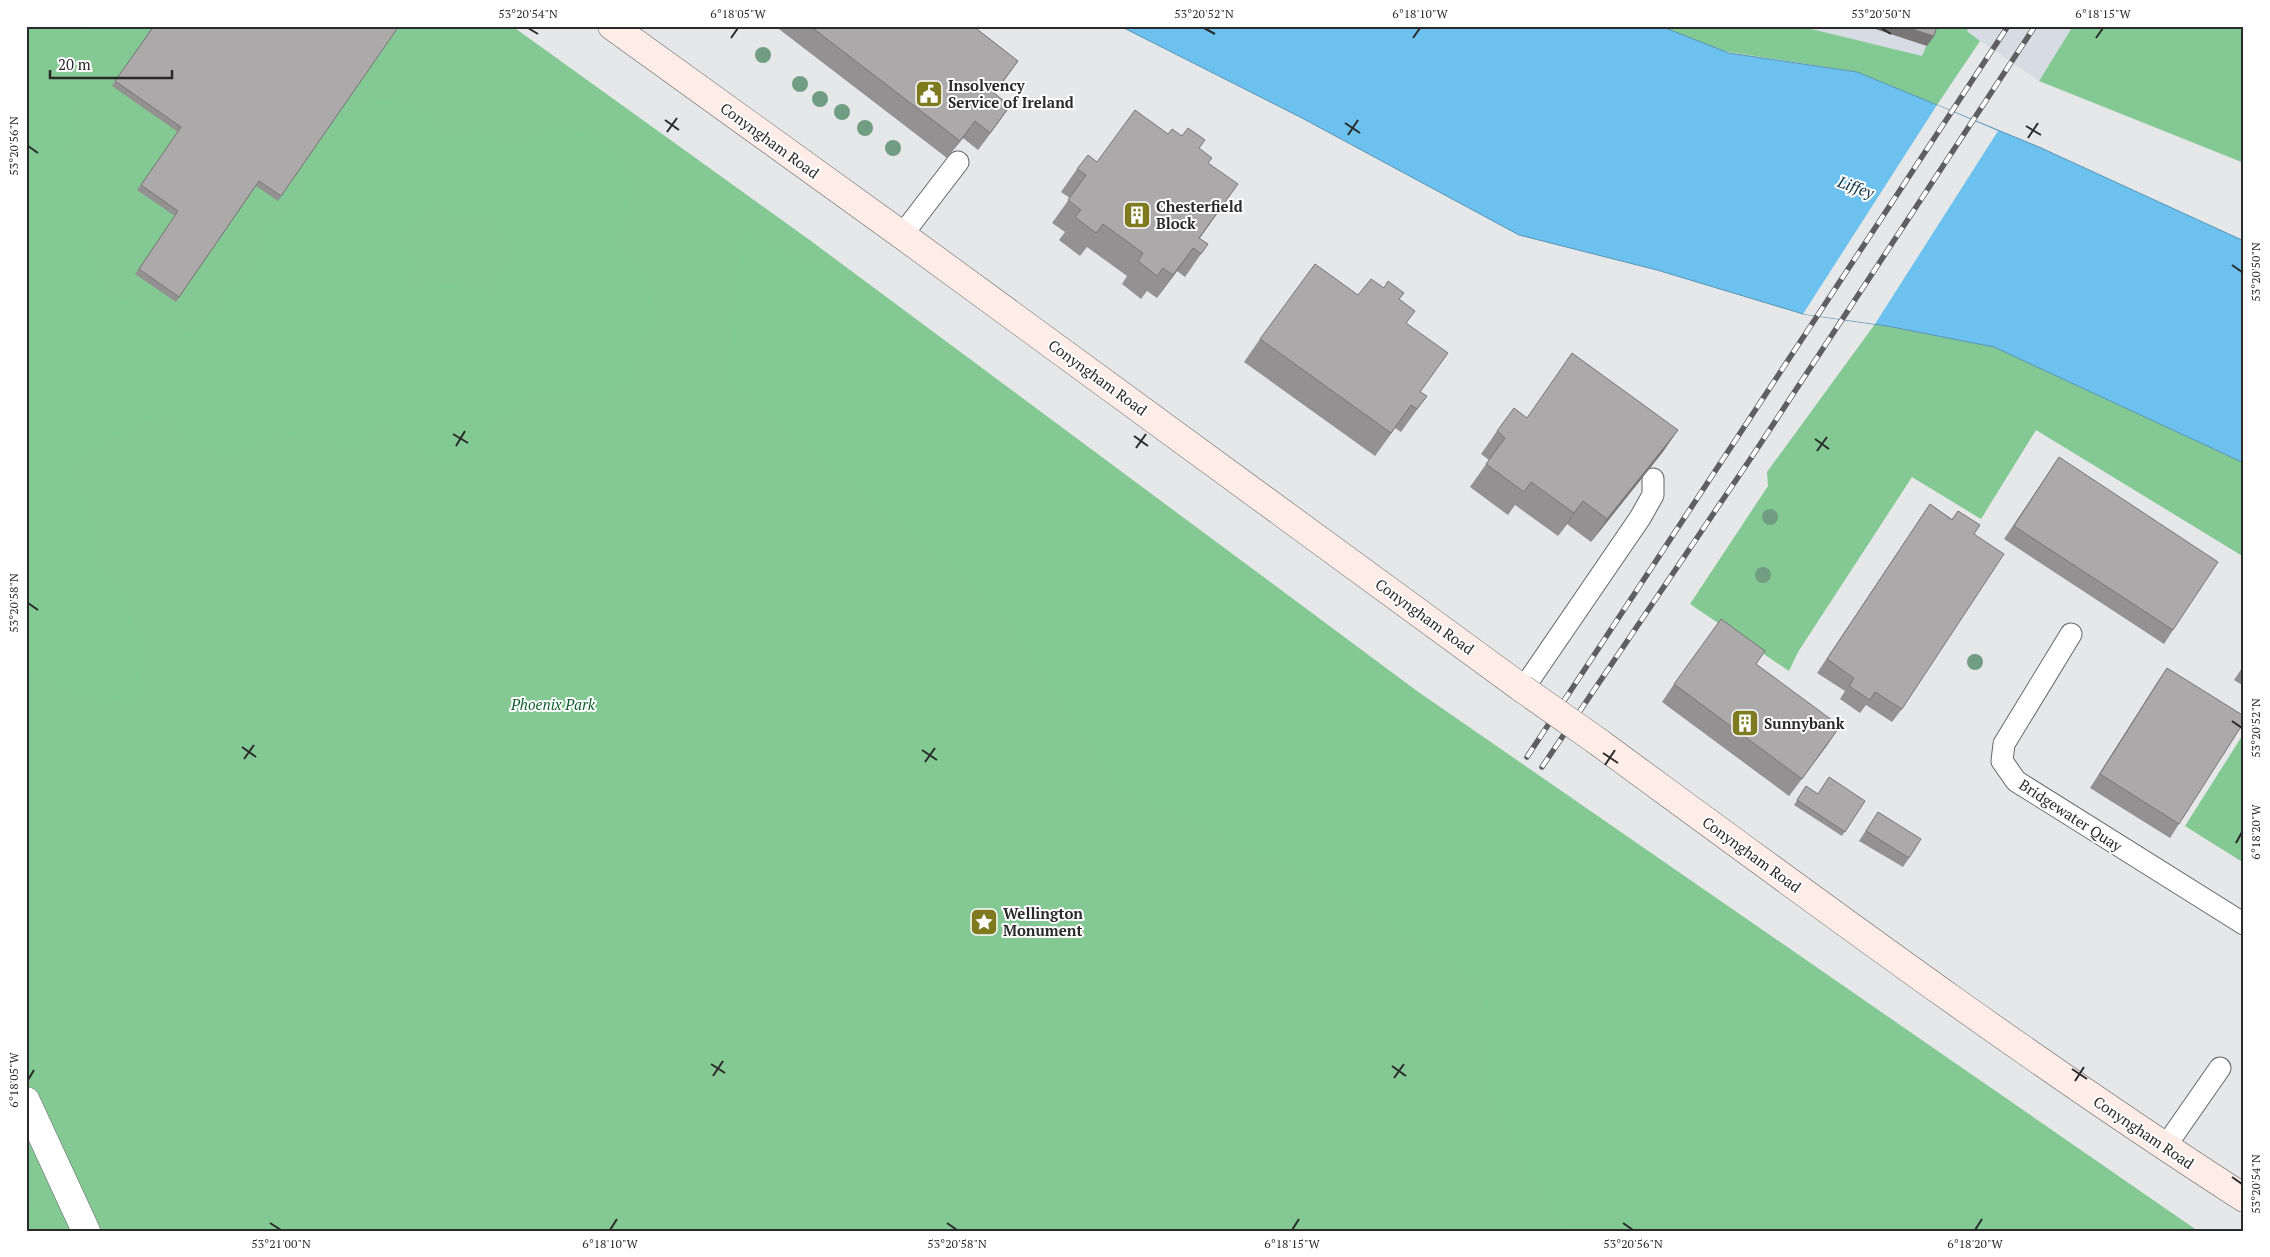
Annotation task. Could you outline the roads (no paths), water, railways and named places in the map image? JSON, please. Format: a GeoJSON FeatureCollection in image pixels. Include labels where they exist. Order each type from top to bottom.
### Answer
{"type":"FeatureCollection","features":[{"type":"Feature","properties":{"kind":"main road","name":"Conyngham Road"},"geometry":{"type":"LineString","coordinates":[[624,30],[1523,689],[1940,991],[2165,1147],[2244,1198]]}},
{"type":"Feature","properties":{"kind":"street"},"geometry":{"type":"LineString","coordinates":[[26,1101],[86,1231]]}},
{"type":"Feature","properties":{"kind":"lane"},"geometry":{"type":"LineString","coordinates":[[902,235],[958,162]]}},
{"type":"Feature","properties":{"kind":"lane"},"geometry":{"type":"LineString","coordinates":[[1523,689],[1640,518],[1654,495],[1653,479]]}},
{"type":"Feature","properties":{"kind":"lane","name":"Bridgewater Quay"},"geometry":{"type":"LineString","coordinates":[[2071,634],[2004,744],[2002,761],[2016,781],[2244,924]]}},
{"type":"Feature","properties":{"kind":"lane"},"geometry":{"type":"LineString","coordinates":[[2165,1147],[2220,1068]]}},
{"type":"Feature","properties":{"kind":"water","name":"Liffey"},"geometry":{"type":"Polygon","coordinates":[[[1120,26],[1660,26],[1729,53],[1857,72],[2039,147],[2244,241],[2244,463],[1994,347],[1887,326],[1803,314],[1657,270],[1519,235],[1302,118],[1120,26]]]}},
{"type":"Feature","properties":{"kind":"railway"},"geometry":{"type":"LineString","coordinates":[[1527,757],[2008,26]]}},
{"type":"Feature","properties":{"kind":"railway"},"geometry":{"type":"LineString","coordinates":[[1542,767],[1753,455],[2035,26]]}},
{"type":"Feature","properties":{"kind":"place","name":"Insolvency Service of Ireland"},"geometry":{"type":"Point","coordinates":[929,94]}},
{"type":"Feature","properties":{"kind":"place","name":"Chesterfield Block"},"geometry":{"type":"Point","coordinates":[1137,215]}},
{"type":"Feature","properties":{"kind":"place","name":"Sunnybank"},"geometry":{"type":"Point","coordinates":[1745,723]}},
{"type":"Feature","properties":{"kind":"place","name":"Wellington Monument"},"geometry":{"type":"Point","coordinates":[984,922]}},
{"type":"Feature","properties":{"kind":"park label","name":"Phoenix Park"},"geometry":{"type":"Point","coordinates":[553,704]}}]}
